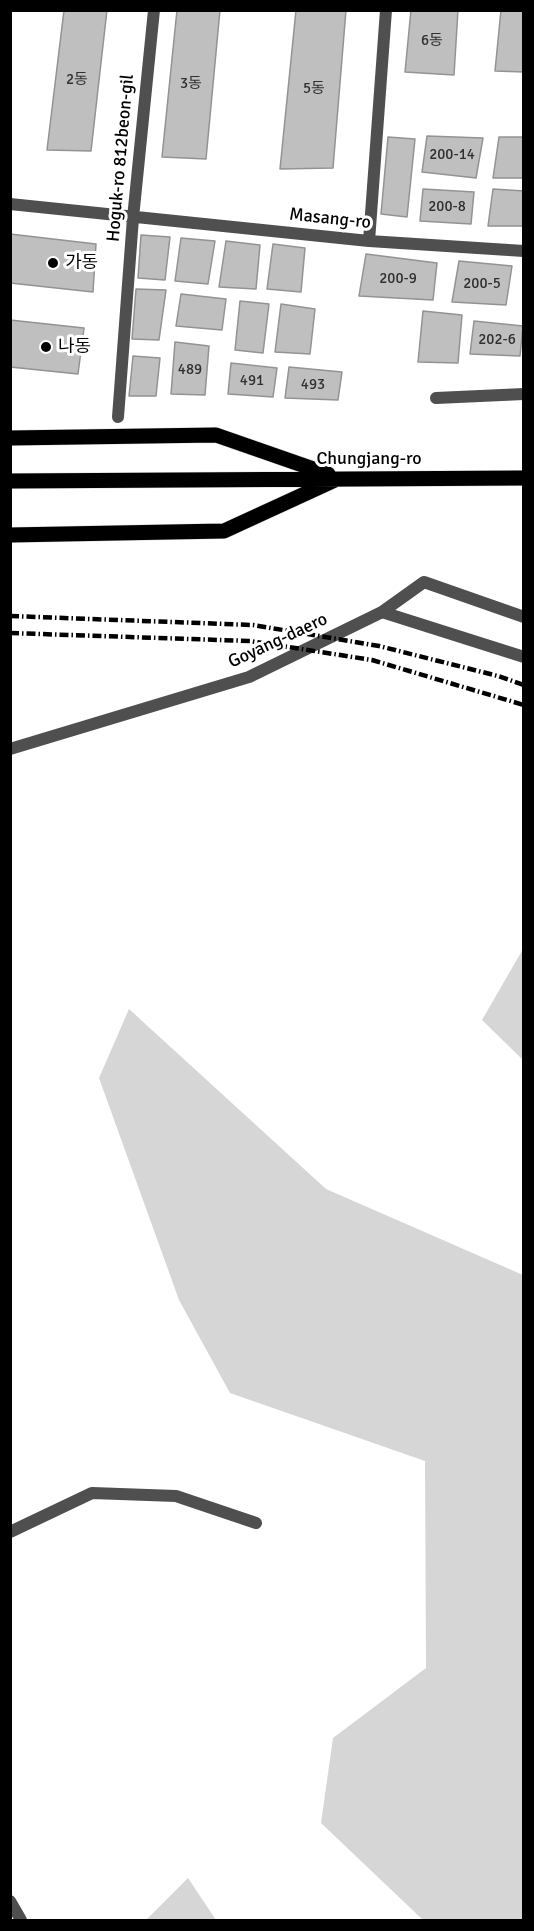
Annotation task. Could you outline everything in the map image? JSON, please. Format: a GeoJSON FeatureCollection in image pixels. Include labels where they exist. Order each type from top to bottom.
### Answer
{"type":"FeatureCollection","features":[{"type":"Feature","properties":{"kind":"main road"},"geometry":{"type":"LineString","coordinates":[[10,438],[216,435],[339,478]]}},
{"type":"Feature","properties":{"kind":"main road"},"geometry":{"type":"LineString","coordinates":[[10,535],[224,531],[339,478]]}},
{"type":"Feature","properties":{"kind":"main road","name":"Chungjang-ro"},"geometry":{"type":"LineString","coordinates":[[10,481],[524,478]]}},
{"type":"Feature","properties":{"kind":"street","name":"Hoguk-ro 812beon-gil"},"geometry":{"type":"LineString","coordinates":[[118,417],[133,218],[154,10]]}},
{"type":"Feature","properties":{"kind":"street"},"geometry":{"type":"LineString","coordinates":[[369,241],[386,10]]}},
{"type":"Feature","properties":{"kind":"street","name":"Masang-ro"},"geometry":{"type":"LineString","coordinates":[[10,204],[369,241],[524,251]]}},
{"type":"Feature","properties":{"kind":"street"},"geometry":{"type":"LineString","coordinates":[[436,398],[524,394]]}},
{"type":"Feature","properties":{"kind":"street","name":"Goyang-daero"},"geometry":{"type":"LineString","coordinates":[[10,749],[249,677],[382,612],[424,582],[524,617]]}},
{"type":"Feature","properties":{"kind":"street"},"geometry":{"type":"LineString","coordinates":[[382,612],[524,657]]}},
{"type":"Feature","properties":{"kind":"street"},"geometry":{"type":"LineString","coordinates":[[10,1532],[92,1493],[176,1496],[256,1522]]}},
{"type":"Feature","properties":{"kind":"street"},"geometry":{"type":"LineString","coordinates":[[10,1901],[21,1920]]}},
{"type":"Feature","properties":{"kind":"shaded area"},"geometry":{"type":"Polygon","coordinates":[[[523,949],[524,1060],[482,1020],[523,949]]]}},
{"type":"Feature","properties":{"kind":"shaded area"},"geometry":{"type":"Polygon","coordinates":[[[129,1009],[326,1189],[523,1275],[523,1920],[423,1920],[321,1823],[333,1738],[426,1668],[425,1461],[230,1393],[179,1300],[99,1078],[129,1009]]]}},
{"type":"Feature","properties":{"kind":"shaded area"},"geometry":{"type":"Polygon","coordinates":[[[188,1878],[216,1920],[146,1920],[188,1878]]]}},
{"type":"Feature","properties":{"kind":"building"},"geometry":{"type":"Polygon","coordinates":[[[64,10],[107,10],[91,151],[47,150],[64,10]]]}},
{"type":"Feature","properties":{"kind":"building"},"geometry":{"type":"Polygon","coordinates":[[[177,10],[220,10],[206,159],[162,157],[177,10]]]}},
{"type":"Feature","properties":{"kind":"building"},"geometry":{"type":"Polygon","coordinates":[[[296,10],[346,10],[333,168],[280,169],[296,10]]]}},
{"type":"Feature","properties":{"kind":"building"},"geometry":{"type":"Polygon","coordinates":[[[411,10],[458,10],[454,75],[405,72],[411,10]]]}},
{"type":"Feature","properties":{"kind":"building"},"geometry":{"type":"Polygon","coordinates":[[[501,10],[524,10],[524,72],[495,71],[501,10]]]}},
{"type":"Feature","properties":{"kind":"building"},"geometry":{"type":"Polygon","coordinates":[[[427,136],[483,138],[476,178],[422,172],[427,136]]]}},
{"type":"Feature","properties":{"kind":"building"},"geometry":{"type":"Polygon","coordinates":[[[388,137],[415,139],[407,217],[381,214],[388,137]]]}},
{"type":"Feature","properties":{"kind":"building"},"geometry":{"type":"Polygon","coordinates":[[[499,137],[524,137],[524,178],[493,178],[499,137]]]}},
{"type":"Feature","properties":{"kind":"building"},"geometry":{"type":"Polygon","coordinates":[[[423,189],[474,192],[471,224],[420,221],[423,189]]]}},
{"type":"Feature","properties":{"kind":"building"},"geometry":{"type":"Polygon","coordinates":[[[493,189],[524,191],[524,226],[488,226],[493,189]]]}},
{"type":"Feature","properties":{"kind":"building","name":"가동"},"geometry":{"type":"Polygon","coordinates":[[[10,234],[96,244],[93,292],[10,283],[10,234]]]}},
{"type":"Feature","properties":{"kind":"building"},"geometry":{"type":"Polygon","coordinates":[[[141,235],[170,237],[165,280],[138,278],[141,235]]]}},
{"type":"Feature","properties":{"kind":"building"},"geometry":{"type":"Polygon","coordinates":[[[181,238],[215,241],[208,284],[175,281],[181,238]]]}},
{"type":"Feature","properties":{"kind":"building"},"geometry":{"type":"Polygon","coordinates":[[[226,241],[260,245],[256,289],[219,287],[226,241]]]}},
{"type":"Feature","properties":{"kind":"building"},"geometry":{"type":"Polygon","coordinates":[[[273,244],[305,248],[301,292],[267,289],[273,244]]]}},
{"type":"Feature","properties":{"kind":"building"},"geometry":{"type":"Polygon","coordinates":[[[366,254],[437,263],[433,300],[359,296],[366,254]]]}},
{"type":"Feature","properties":{"kind":"building"},"geometry":{"type":"Polygon","coordinates":[[[459,261],[512,266],[506,305],[452,302],[459,261]]]}},
{"type":"Feature","properties":{"kind":"building"},"geometry":{"type":"Polygon","coordinates":[[[136,289],[166,290],[159,340],[132,339],[136,289]]]}},
{"type":"Feature","properties":{"kind":"building"},"geometry":{"type":"Polygon","coordinates":[[[181,294],[226,299],[222,330],[176,326],[181,294]]]}},
{"type":"Feature","properties":{"kind":"building"},"geometry":{"type":"Polygon","coordinates":[[[240,301],[269,304],[263,353],[235,350],[240,301]]]}},
{"type":"Feature","properties":{"kind":"building"},"geometry":{"type":"Polygon","coordinates":[[[281,304],[315,309],[310,354],[275,352],[281,304]]]}},
{"type":"Feature","properties":{"kind":"building"},"geometry":{"type":"Polygon","coordinates":[[[423,311],[462,315],[458,363],[418,362],[423,311]]]}},
{"type":"Feature","properties":{"kind":"building","name":"나동"},"geometry":{"type":"Polygon","coordinates":[[[10,320],[84,328],[78,374],[10,367],[10,320]]]}},
{"type":"Feature","properties":{"kind":"building"},"geometry":{"type":"Polygon","coordinates":[[[474,321],[523,326],[520,356],[470,354],[474,321]]]}},
{"type":"Feature","properties":{"kind":"building"},"geometry":{"type":"Polygon","coordinates":[[[175,342],[209,346],[205,395],[171,394],[175,342]]]}},
{"type":"Feature","properties":{"kind":"building"},"geometry":{"type":"Polygon","coordinates":[[[133,356],[160,358],[156,396],[129,396],[133,356]]]}},
{"type":"Feature","properties":{"kind":"building"},"geometry":{"type":"Polygon","coordinates":[[[231,363],[277,368],[273,397],[228,394],[231,363]]]}},
{"type":"Feature","properties":{"kind":"building"},"geometry":{"type":"Polygon","coordinates":[[[289,367],[342,372],[338,400],[285,398],[289,367]]]}},
{"type":"Feature","properties":{"kind":"railway"},"geometry":{"type":"LineString","coordinates":[[10,616],[253,625],[379,646],[498,676],[524,685]]}},
{"type":"Feature","properties":{"kind":"railway"},"geometry":{"type":"LineString","coordinates":[[10,633],[250,641],[372,660],[524,705]]}},
{"type":"Feature","properties":{"kind":"place","name":"가동"},"geometry":{"type":"Point","coordinates":[53,263]}},
{"type":"Feature","properties":{"kind":"place","name":"나동"},"geometry":{"type":"Point","coordinates":[46,347]}}]}
